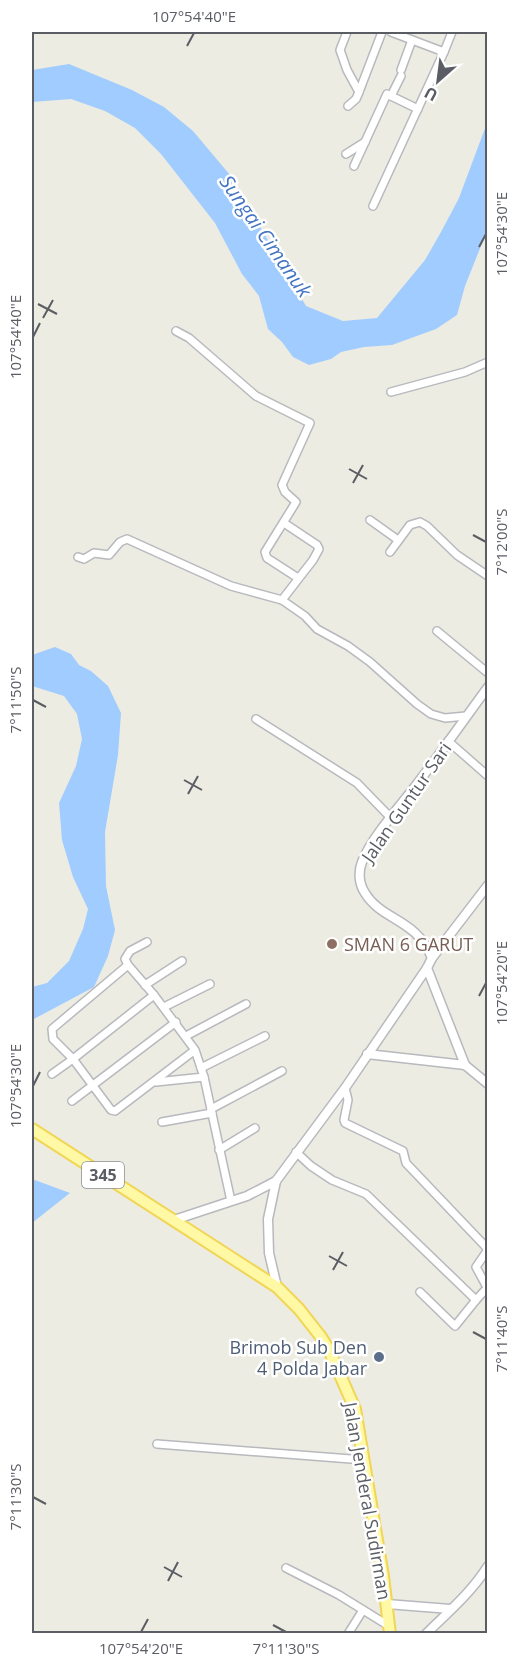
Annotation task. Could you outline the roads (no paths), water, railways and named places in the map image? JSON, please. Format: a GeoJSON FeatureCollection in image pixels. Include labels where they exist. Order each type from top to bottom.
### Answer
{"type":"FeatureCollection","features":[{"type":"Feature","properties":{"kind":"main road","name":"Jalan Jenderal Sudirman"},"geometry":{"type":"LineString","coordinates":[[32,1130],[278,1287],[299,1309],[329,1350],[355,1409],[390,1630]]}},
{"type":"Feature","properties":{"kind":"street"},"geometry":{"type":"LineString","coordinates":[[346,32],[340,50],[347,70],[359,92]]}},
{"type":"Feature","properties":{"kind":"street"},"geometry":{"type":"LineString","coordinates":[[348,106],[356,99],[382,32]]}},
{"type":"Feature","properties":{"kind":"street"},"geometry":{"type":"LineString","coordinates":[[394,32],[444,52]]}},
{"type":"Feature","properties":{"kind":"street"},"geometry":{"type":"LineString","coordinates":[[373,206],[452,32]]}},
{"type":"Feature","properties":{"kind":"street"},"geometry":{"type":"LineString","coordinates":[[392,96],[412,40]]}},
{"type":"Feature","properties":{"kind":"street"},"geometry":{"type":"LineString","coordinates":[[354,166],[387,94],[418,109]]}},
{"type":"Feature","properties":{"kind":"street"},"geometry":{"type":"LineString","coordinates":[[346,154],[365,142]]}},
{"type":"Feature","properties":{"kind":"street"},"geometry":{"type":"LineString","coordinates":[[176,331],[189,338],[256,396],[310,423],[282,484],[283,490],[296,502],[265,554],[298,578]]}},
{"type":"Feature","properties":{"kind":"street"},"geometry":{"type":"LineString","coordinates":[[391,392],[465,372],[488,362]]}},
{"type":"Feature","properties":{"kind":"street"},"geometry":{"type":"LineString","coordinates":[[370,520],[398,540]]}},
{"type":"Feature","properties":{"kind":"street"},"geometry":{"type":"LineString","coordinates":[[282,600],[316,556],[319,547],[284,523]]}},
{"type":"Feature","properties":{"kind":"street"},"geometry":{"type":"LineString","coordinates":[[390,552],[410,525],[422,523],[457,555],[488,576]]}},
{"type":"Feature","properties":{"kind":"street"},"geometry":{"type":"LineString","coordinates":[[78,557],[84,559],[94,553],[109,555],[120,542],[126,539],[231,586],[282,600],[305,616],[317,629],[348,646],[370,662],[431,714],[445,718],[466,716]]}},
{"type":"Feature","properties":{"kind":"street"},"geometry":{"type":"LineString","coordinates":[[437,631],[488,673]]}},
{"type":"Feature","properties":{"kind":"street","name":"Jalan Guntur Sari"},"geometry":{"type":"LineString","coordinates":[[432,958],[419,934],[371,902],[363,891],[359,876],[361,864],[391,819],[488,687]]}},
{"type":"Feature","properties":{"kind":"street"},"geometry":{"type":"LineString","coordinates":[[256,719],[357,783],[391,819]]}},
{"type":"Feature","properties":{"kind":"street"},"geometry":{"type":"LineString","coordinates":[[448,741],[488,776]]}},
{"type":"Feature","properties":{"kind":"street"},"geometry":{"type":"LineString","coordinates":[[174,1220],[262,1190],[276,1181],[345,1088],[432,958],[488,885]]}},
{"type":"Feature","properties":{"kind":"street"},"geometry":{"type":"LineString","coordinates":[[147,942],[128,953],[125,959],[176,1022],[195,1050],[204,1077],[231,1201]]}},
{"type":"Feature","properties":{"kind":"street"},"geometry":{"type":"LineString","coordinates":[[145,984],[182,961]]}},
{"type":"Feature","properties":{"kind":"street"},"geometry":{"type":"LineString","coordinates":[[128,965],[52,1029],[52,1039],[72,1059],[111,1110],[115,1111],[195,1050]]}},
{"type":"Feature","properties":{"kind":"street"},"geometry":{"type":"LineString","coordinates":[[427,968],[465,1065],[488,1084]]}},
{"type":"Feature","properties":{"kind":"street"},"geometry":{"type":"LineString","coordinates":[[164,1007],[210,984]]}},
{"type":"Feature","properties":{"kind":"street"},"geometry":{"type":"LineString","coordinates":[[52,1074],[154,995]]}},
{"type":"Feature","properties":{"kind":"street"},"geometry":{"type":"LineString","coordinates":[[186,1036],[246,1004]]}},
{"type":"Feature","properties":{"kind":"street"},"geometry":{"type":"LineString","coordinates":[[72,1101],[176,1022]]}},
{"type":"Feature","properties":{"kind":"street"},"geometry":{"type":"LineString","coordinates":[[201,1068],[265,1036]]}},
{"type":"Feature","properties":{"kind":"street"},"geometry":{"type":"LineString","coordinates":[[367,1054],[465,1065]]}},
{"type":"Feature","properties":{"kind":"street"},"geometry":{"type":"LineString","coordinates":[[162,1122],[211,1111],[282,1071]]}},
{"type":"Feature","properties":{"kind":"street"},"geometry":{"type":"LineString","coordinates":[[156,1082],[204,1077]]}},
{"type":"Feature","properties":{"kind":"street"},"geometry":{"type":"LineString","coordinates":[[345,1088],[348,1100],[345,1123],[402,1150],[406,1163],[486,1247],[487,1251],[476,1267],[487,1289],[455,1326],[420,1292]]}},
{"type":"Feature","properties":{"kind":"street"},"geometry":{"type":"LineString","coordinates":[[219,1150],[255,1128]]}},
{"type":"Feature","properties":{"kind":"street"},"geometry":{"type":"LineString","coordinates":[[296,1152],[311,1166],[333,1180],[366,1194],[476,1300]]}},
{"type":"Feature","properties":{"kind":"street"},"geometry":{"type":"LineString","coordinates":[[276,1181],[268,1219],[269,1253],[278,1287]]}},
{"type":"Feature","properties":{"kind":"street"},"geometry":{"type":"LineString","coordinates":[[157,1444],[364,1460]]}},
{"type":"Feature","properties":{"kind":"street"},"geometry":{"type":"LineString","coordinates":[[426,1634],[477,1583],[488,1566]]}},
{"type":"Feature","properties":{"kind":"street"},"geometry":{"type":"LineString","coordinates":[[286,1568],[339,1594],[390,1630]]}},
{"type":"Feature","properties":{"kind":"street"},"geometry":{"type":"LineString","coordinates":[[387,1604],[450,1609]]}},
{"type":"Feature","properties":{"kind":"street"},"geometry":{"type":"LineString","coordinates":[[348,1634],[363,1610]]}},
{"type":"Feature","properties":{"kind":"water"},"geometry":{"type":"Polygon","coordinates":[[[69,64],[132,90],[164,107],[193,131],[230,175],[306,306],[343,321],[377,318],[425,260],[459,198],[487,123],[487,231],[465,286],[457,315],[436,329],[392,345],[364,347],[341,352],[331,359],[309,365],[293,357],[268,329],[259,296],[242,274],[215,223],[161,154],[135,128],[105,111],[71,99],[32,102],[32,70],[69,64]]]}},
{"type":"Feature","properties":{"kind":"water"},"geometry":{"type":"Polygon","coordinates":[[[55,647],[71,654],[79,665],[91,671],[108,686],[121,713],[118,755],[105,832],[106,886],[115,930],[108,956],[94,987],[32,1020],[32,987],[47,983],[69,961],[83,929],[88,909],[73,877],[62,840],[59,803],[76,766],[82,739],[77,714],[64,696],[32,686],[32,655],[55,647]]]}},
{"type":"Feature","properties":{"kind":"water"},"geometry":{"type":"Polygon","coordinates":[[[32,1179],[70,1193],[32,1223],[32,1179]]]}},
{"type":"Feature","properties":{"kind":"place","name":"SMAN 6 GARUT"},"geometry":{"type":"Point","coordinates":[332,944]}},
{"type":"Feature","properties":{"kind":"place","name":"Brimob Sub Den 4 Polda Jabar"},"geometry":{"type":"Point","coordinates":[379,1357]}},
{"type":"Feature","properties":{"kind":"water label","name":"Sungai Cimanuk"},"geometry":{"type":"Point","coordinates":[266,236]}}]}
